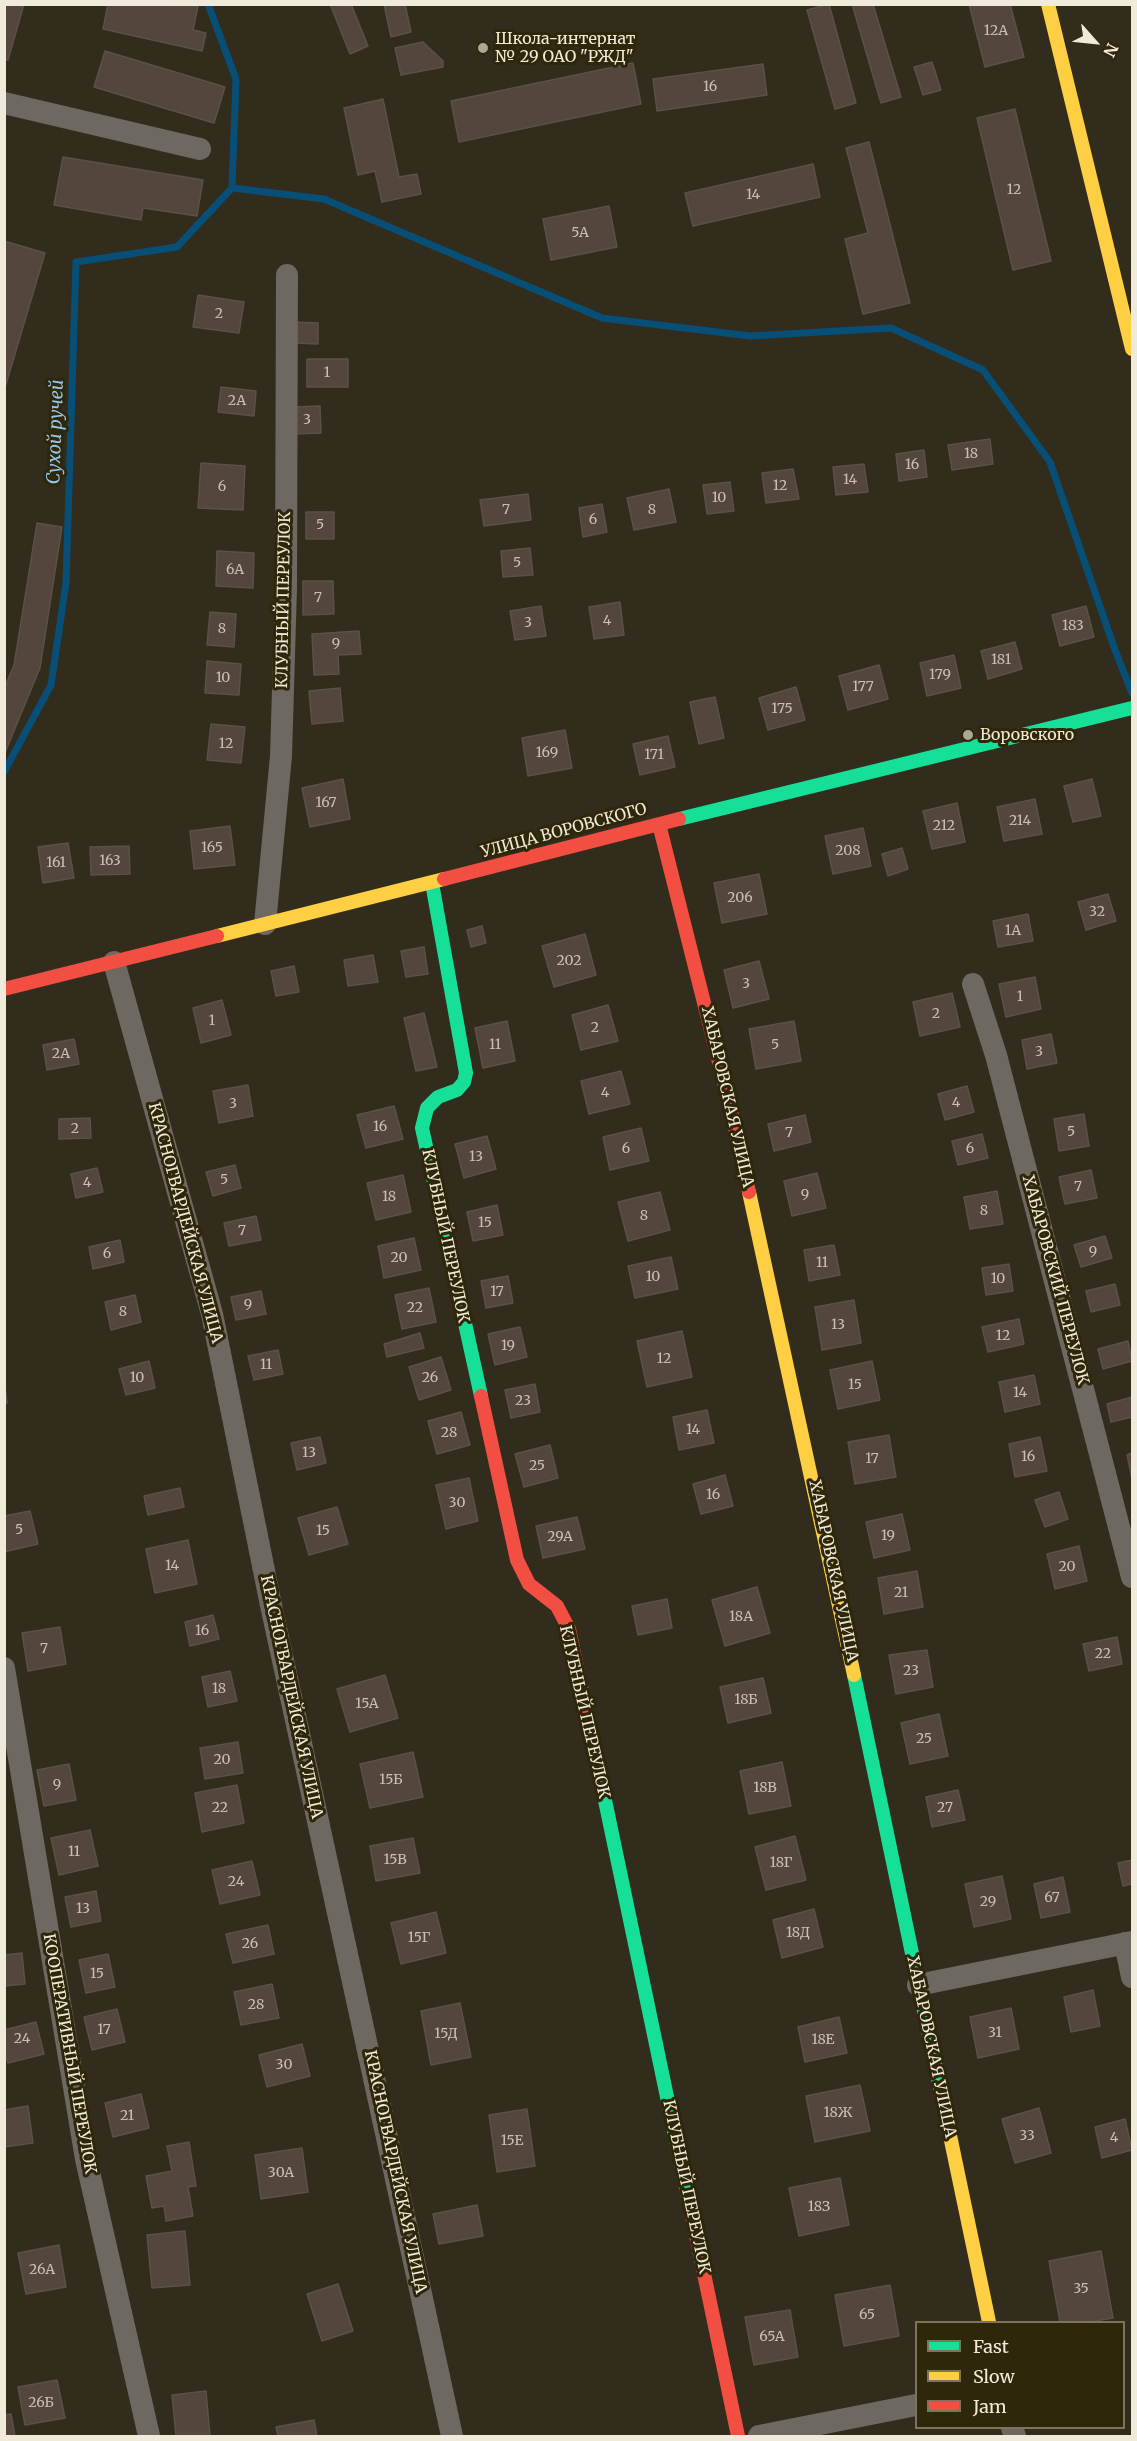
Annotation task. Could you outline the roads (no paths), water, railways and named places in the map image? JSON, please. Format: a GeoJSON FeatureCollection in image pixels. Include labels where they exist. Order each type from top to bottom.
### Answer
{"type":"FeatureCollection","features":[{"type":"Feature","properties":{"kind":"street"},"geometry":{"type":"LineString","coordinates":[[1048,4],[1132,349]]}},
{"type":"Feature","properties":{"kind":"street"},"geometry":{"type":"LineString","coordinates":[[4,104],[200,149]]}},
{"type":"Feature","properties":{"kind":"street","name":"КЛУБНЫЙ ПЕРЕУЛОК"},"geometry":{"type":"LineString","coordinates":[[265,924],[281,756],[286,588],[287,274]]}},
{"type":"Feature","properties":{"kind":"street","name":"УЛИЦА ВОРОВСКОГО"},"geometry":{"type":"LineString","coordinates":[[4,988],[1128,709]]}},
{"type":"Feature","properties":{"kind":"street","name":"ХАБАРОВСКАЯ УЛИЦА"},"geometry":{"type":"LineString","coordinates":[[659,824],[730,1106],[826,1538],[989,2321]]}},
{"type":"Feature","properties":{"kind":"street","name":"КЛУБНЫЙ ПЕРЕУЛОК"},"geometry":{"type":"LineString","coordinates":[[432,883],[466,1073],[464,1082],[458,1090],[438,1097],[427,1108],[422,1128],[517,1560],[529,1584],[557,1606],[569,1629],[738,2436]]}},
{"type":"Feature","properties":{"kind":"street","name":"КРАСНОГВАРДЕЙСКАЯ УЛИЦА"},"geometry":{"type":"LineString","coordinates":[[114,962],[212,1314],[272,1610],[453,2436]]}},
{"type":"Feature","properties":{"kind":"street","name":"ХАБАРОВСКИЙ ПЕРЕУЛОК"},"geometry":{"type":"LineString","coordinates":[[973,984],[996,1055],[1132,1577]]}},
{"type":"Feature","properties":{"kind":"street","name":"КООПЕРАТИВНЫЙ ПЕРЕУЛОК"},"geometry":{"type":"LineString","coordinates":[[4,1668],[86,2159],[149,2436]]}},
{"type":"Feature","properties":{"kind":"street"},"geometry":{"type":"LineString","coordinates":[[918,1985],[1129,1942],[1132,1977]]}},
{"type":"Feature","properties":{"kind":"street"},"geometry":{"type":"LineString","coordinates":[[759,2436],[915,2404]]}},
{"type":"Feature","properties":{"kind":"waterway"},"geometry":{"type":"LineString","coordinates":[[208,4],[236,79],[232,188],[324,199],[602,318],[750,336],[891,328],[983,370],[1050,462],[1132,693]]}},
{"type":"Feature","properties":{"kind":"waterway","name":"Сухой ручей"},"geometry":{"type":"LineString","coordinates":[[4,772],[51,685],[66,583],[76,262],[177,247],[232,188]]}},
{"type":"Feature","properties":{"kind":"place","name":"Школа-интернат № 29 ОАО \"РЖД\""},"geometry":{"type":"Point","coordinates":[483,48]}},
{"type":"Feature","properties":{"kind":"place","name":"Воровского"},"geometry":{"type":"Point","coordinates":[968,735]}}]}
